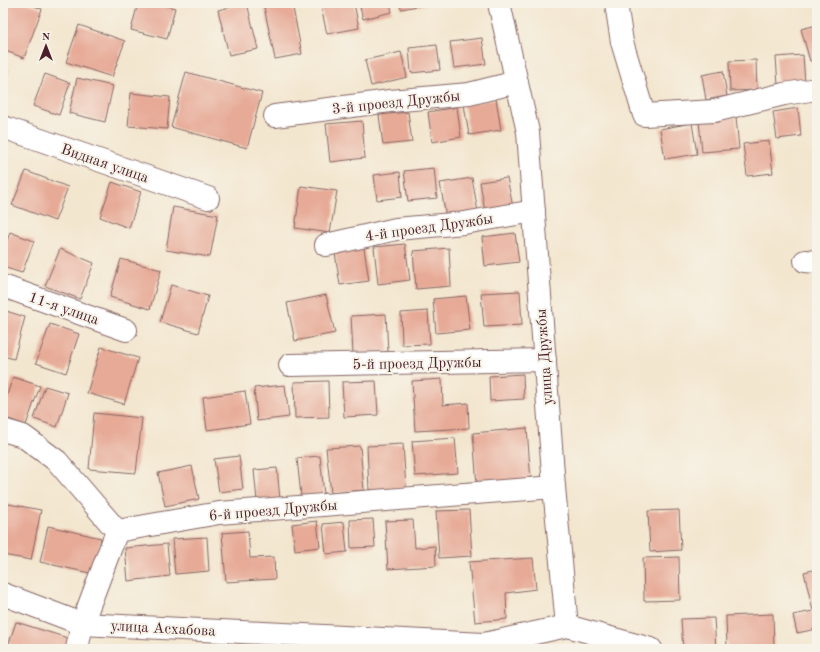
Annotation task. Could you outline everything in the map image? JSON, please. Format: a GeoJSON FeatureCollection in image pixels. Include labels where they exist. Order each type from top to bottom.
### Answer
{"type":"FeatureCollection","features":[{"type":"Feature","properties":{"kind":"street","name":"улица Дружбы"},"geometry":{"type":"LineString","coordinates":[[499,3],[528,132],[554,487],[567,626]]}},
{"type":"Feature","properties":{"kind":"street"},"geometry":{"type":"LineString","coordinates":[[616,3],[622,42],[644,115],[714,111],[784,94],[817,89]]}},
{"type":"Feature","properties":{"kind":"street","name":"3-й проезд Дружбы"},"geometry":{"type":"LineString","coordinates":[[274,116],[390,101],[469,94],[517,82]]}},
{"type":"Feature","properties":{"kind":"street","name":"Видная улица"},"geometry":{"type":"LineString","coordinates":[[3,127],[208,198]]}},
{"type":"Feature","properties":{"kind":"street","name":"4-й проезд Дружбы"},"geometry":{"type":"LineString","coordinates":[[326,245],[396,229],[464,223],[534,211]]}},
{"type":"Feature","properties":{"kind":"street","name":"11-я улица"},"geometry":{"type":"LineString","coordinates":[[3,286],[126,330]]}},
{"type":"Feature","properties":{"kind":"street","name":"5-й проезд Дружбы"},"geometry":{"type":"LineString","coordinates":[[290,365],[545,360]]}},
{"type":"Feature","properties":{"kind":"street"},"geometry":{"type":"LineString","coordinates":[[3,430],[23,436],[57,461],[118,531],[82,624],[78,649]]}},
{"type":"Feature","properties":{"kind":"street","name":"6-й проезд Дружбы"},"geometry":{"type":"LineString","coordinates":[[118,531],[219,513],[554,487]]}},
{"type":"Feature","properties":{"kind":"street","name":"улица Асхабова"},"geometry":{"type":"LineString","coordinates":[[3,594],[82,624],[484,644],[567,626]]}},
{"type":"Feature","properties":{"kind":"street"},"geometry":{"type":"LineString","coordinates":[[567,626],[651,649]]}},
{"type":"Feature","properties":{"kind":"building"},"geometry":{"type":"Polygon","coordinates":[[[7,3],[26,3],[42,9],[24,58],[3,50],[3,13],[7,3]]]}},
{"type":"Feature","properties":{"kind":"building"},"geometry":{"type":"Polygon","coordinates":[[[138,3],[153,3],[175,8],[167,39],[131,30],[138,3]]]}},
{"type":"Feature","properties":{"kind":"building"},"geometry":{"type":"Polygon","coordinates":[[[247,3],[258,49],[229,55],[218,10],[247,3]]]}},
{"type":"Feature","properties":{"kind":"building"},"geometry":{"type":"Polygon","coordinates":[[[292,3],[302,54],[275,59],[264,7],[292,3]]]}},
{"type":"Feature","properties":{"kind":"building"},"geometry":{"type":"Polygon","coordinates":[[[340,3],[354,3],[359,28],[327,34],[321,7],[340,3]]]}},
{"type":"Feature","properties":{"kind":"building"},"geometry":{"type":"Polygon","coordinates":[[[359,3],[390,3],[392,12],[363,19],[359,3]]]}},
{"type":"Feature","properties":{"kind":"building"},"geometry":{"type":"Polygon","coordinates":[[[400,3],[429,3],[429,4],[401,9],[400,3]]]}},
{"type":"Feature","properties":{"kind":"building"},"geometry":{"type":"Polygon","coordinates":[[[79,25],[125,41],[112,77],[66,62],[79,25]]]}},
{"type":"Feature","properties":{"kind":"building"},"geometry":{"type":"Polygon","coordinates":[[[817,25],[817,60],[810,61],[801,29],[817,25]]]}},
{"type":"Feature","properties":{"kind":"building"},"geometry":{"type":"Polygon","coordinates":[[[482,38],[486,64],[454,68],[450,42],[482,38]]]}},
{"type":"Feature","properties":{"kind":"building"},"geometry":{"type":"Polygon","coordinates":[[[437,45],[440,70],[411,73],[409,48],[437,45]]]}},
{"type":"Feature","properties":{"kind":"building"},"geometry":{"type":"Polygon","coordinates":[[[401,52],[407,77],[371,86],[365,60],[401,52]]]}},
{"type":"Feature","properties":{"kind":"building"},"geometry":{"type":"Polygon","coordinates":[[[803,55],[805,83],[778,85],[776,57],[803,55]]]}},
{"type":"Feature","properties":{"kind":"building"},"geometry":{"type":"Polygon","coordinates":[[[756,60],[757,90],[730,91],[729,61],[756,60]]]}},
{"type":"Feature","properties":{"kind":"building"},"geometry":{"type":"Polygon","coordinates":[[[3,68],[9,70],[3,86],[3,68]]]}},
{"type":"Feature","properties":{"kind":"building"},"geometry":{"type":"Polygon","coordinates":[[[723,71],[727,96],[706,100],[702,75],[723,71]]]}},
{"type":"Feature","properties":{"kind":"building"},"geometry":{"type":"Polygon","coordinates":[[[186,72],[262,93],[247,148],[171,127],[186,72]]]}},
{"type":"Feature","properties":{"kind":"building"},"geometry":{"type":"Polygon","coordinates":[[[45,74],[70,83],[59,115],[33,106],[45,74]]]}},
{"type":"Feature","properties":{"kind":"building"},"geometry":{"type":"Polygon","coordinates":[[[77,78],[113,86],[105,122],[69,113],[77,78]]]}},
{"type":"Feature","properties":{"kind":"building"},"geometry":{"type":"Polygon","coordinates":[[[131,93],[170,97],[167,129],[128,126],[131,93]]]}},
{"type":"Feature","properties":{"kind":"building"},"geometry":{"type":"Polygon","coordinates":[[[496,99],[501,130],[469,135],[464,105],[496,99]]]}},
{"type":"Feature","properties":{"kind":"building"},"geometry":{"type":"Polygon","coordinates":[[[457,107],[461,137],[432,142],[428,112],[457,107]]]}},
{"type":"Feature","properties":{"kind":"building"},"geometry":{"type":"Polygon","coordinates":[[[798,108],[801,136],[777,139],[773,112],[798,108]]]}},
{"type":"Feature","properties":{"kind":"building"},"geometry":{"type":"Polygon","coordinates":[[[408,112],[412,142],[383,145],[379,115],[408,112]]]}},
{"type":"Feature","properties":{"kind":"building"},"geometry":{"type":"Polygon","coordinates":[[[736,117],[739,149],[702,152],[699,121],[736,117]]]}},
{"type":"Feature","properties":{"kind":"building"},"geometry":{"type":"Polygon","coordinates":[[[362,121],[365,158],[330,162],[326,124],[362,121]]]}},
{"type":"Feature","properties":{"kind":"building"},"geometry":{"type":"Polygon","coordinates":[[[692,123],[697,154],[665,159],[660,129],[692,123]]]}},
{"type":"Feature","properties":{"kind":"building"},"geometry":{"type":"Polygon","coordinates":[[[769,141],[773,173],[747,176],[743,144],[769,141]]]}},
{"type":"Feature","properties":{"kind":"building"},"geometry":{"type":"Polygon","coordinates":[[[3,153],[7,155],[3,168],[3,153]]]}},
{"type":"Feature","properties":{"kind":"building"},"geometry":{"type":"Polygon","coordinates":[[[434,168],[437,198],[408,201],[404,171],[434,168]]]}},
{"type":"Feature","properties":{"kind":"building"},"geometry":{"type":"Polygon","coordinates":[[[26,171],[68,187],[55,221],[12,205],[26,171]]]}},
{"type":"Feature","properties":{"kind":"building"},"geometry":{"type":"Polygon","coordinates":[[[400,172],[402,197],[377,200],[374,175],[400,172]]]}},
{"type":"Feature","properties":{"kind":"building"},"geometry":{"type":"Polygon","coordinates":[[[472,178],[478,212],[446,217],[440,183],[472,178]]]}},
{"type":"Feature","properties":{"kind":"building"},"geometry":{"type":"Polygon","coordinates":[[[507,178],[513,207],[485,212],[480,182],[507,178]]]}},
{"type":"Feature","properties":{"kind":"building"},"geometry":{"type":"Polygon","coordinates":[[[112,182],[141,192],[129,228],[100,217],[112,182]]]}},
{"type":"Feature","properties":{"kind":"building"},"geometry":{"type":"Polygon","coordinates":[[[301,186],[337,191],[330,233],[295,228],[301,186]]]}},
{"type":"Feature","properties":{"kind":"building"},"geometry":{"type":"Polygon","coordinates":[[[173,207],[218,215],[210,257],[166,250],[173,207]]]}},
{"type":"Feature","properties":{"kind":"building"},"geometry":{"type":"Polygon","coordinates":[[[10,232],[34,241],[22,273],[3,267],[3,253],[10,232]]]}},
{"type":"Feature","properties":{"kind":"building"},"geometry":{"type":"Polygon","coordinates":[[[515,233],[519,262],[485,266],[482,237],[515,233]]]}},
{"type":"Feature","properties":{"kind":"building"},"geometry":{"type":"Polygon","coordinates":[[[405,244],[410,280],[378,284],[374,247],[405,244]]]}},
{"type":"Feature","properties":{"kind":"building"},"geometry":{"type":"Polygon","coordinates":[[[364,248],[369,281],[340,285],[335,253],[364,248]]]}},
{"type":"Feature","properties":{"kind":"building"},"geometry":{"type":"Polygon","coordinates":[[[449,248],[451,286],[416,289],[413,251],[449,248]]]}},
{"type":"Feature","properties":{"kind":"building"},"geometry":{"type":"Polygon","coordinates":[[[60,249],[94,263],[80,299],[45,286],[60,249]]]}},
{"type":"Feature","properties":{"kind":"building"},"geometry":{"type":"Polygon","coordinates":[[[121,259],[161,270],[150,309],[110,297],[121,259]]]}},
{"type":"Feature","properties":{"kind":"building"},"geometry":{"type":"Polygon","coordinates":[[[171,285],[208,296],[198,333],[160,322],[171,285]]]}},
{"type":"Feature","properties":{"kind":"building"},"geometry":{"type":"Polygon","coordinates":[[[520,291],[522,325],[484,327],[481,293],[520,291]]]}},
{"type":"Feature","properties":{"kind":"building"},"geometry":{"type":"Polygon","coordinates":[[[326,295],[335,333],[295,341],[287,303],[326,295]]]}},
{"type":"Feature","properties":{"kind":"building"},"geometry":{"type":"Polygon","coordinates":[[[466,296],[470,330],[436,333],[433,299],[466,296]]]}},
{"type":"Feature","properties":{"kind":"building"},"geometry":{"type":"Polygon","coordinates":[[[3,310],[25,317],[14,359],[3,356],[3,310]]]}},
{"type":"Feature","properties":{"kind":"building"},"geometry":{"type":"Polygon","coordinates":[[[428,311],[430,344],[402,345],[401,313],[428,311]]]}},
{"type":"Feature","properties":{"kind":"building"},"geometry":{"type":"Polygon","coordinates":[[[386,314],[388,352],[353,354],[351,316],[386,314]]]}},
{"type":"Feature","properties":{"kind":"building"},"geometry":{"type":"Polygon","coordinates":[[[50,324],[79,334],[66,373],[36,363],[50,324]]]}},
{"type":"Feature","properties":{"kind":"building"},"geometry":{"type":"Polygon","coordinates":[[[101,347],[138,358],[124,404],[87,393],[101,347]]]}},
{"type":"Feature","properties":{"kind":"building"},"geometry":{"type":"Polygon","coordinates":[[[523,374],[524,399],[490,401],[489,376],[523,374]]]}},
{"type":"Feature","properties":{"kind":"building"},"geometry":{"type":"Polygon","coordinates":[[[13,377],[40,386],[26,425],[3,417],[3,407],[13,377]]]}},
{"type":"Feature","properties":{"kind":"building"},"geometry":{"type":"Polygon","coordinates":[[[442,379],[443,405],[468,403],[469,428],[415,431],[412,381],[442,379]]]}},
{"type":"Feature","properties":{"kind":"building"},"geometry":{"type":"Polygon","coordinates":[[[328,381],[329,417],[295,418],[294,382],[328,381]]]}},
{"type":"Feature","properties":{"kind":"building"},"geometry":{"type":"Polygon","coordinates":[[[376,381],[378,415],[344,417],[342,382],[376,381]]]}},
{"type":"Feature","properties":{"kind":"building"},"geometry":{"type":"Polygon","coordinates":[[[285,385],[289,417],[257,421],[254,388],[285,385]]]}},
{"type":"Feature","properties":{"kind":"building"},"geometry":{"type":"Polygon","coordinates":[[[45,386],[68,393],[57,427],[34,419],[45,386]]]}},
{"type":"Feature","properties":{"kind":"building"},"geometry":{"type":"Polygon","coordinates":[[[245,391],[250,424],[207,430],[203,397],[245,391]]]}},
{"type":"Feature","properties":{"kind":"building"},"geometry":{"type":"Polygon","coordinates":[[[94,413],[142,418],[136,473],[89,469],[94,413]]]}},
{"type":"Feature","properties":{"kind":"building"},"geometry":{"type":"Polygon","coordinates":[[[527,428],[531,482],[477,486],[473,433],[527,428]]]}},
{"type":"Feature","properties":{"kind":"building"},"geometry":{"type":"Polygon","coordinates":[[[455,438],[458,473],[415,476],[412,441],[455,438]]]}},
{"type":"Feature","properties":{"kind":"building"},"geometry":{"type":"Polygon","coordinates":[[[403,444],[406,488],[369,490],[367,446],[403,444]]]}},
{"type":"Feature","properties":{"kind":"building"},"geometry":{"type":"Polygon","coordinates":[[[360,446],[364,490],[331,493],[326,448],[360,446]]]}},
{"type":"Feature","properties":{"kind":"building"},"geometry":{"type":"Polygon","coordinates":[[[239,456],[243,489],[219,492],[214,459],[239,456]]]}},
{"type":"Feature","properties":{"kind":"building"},"geometry":{"type":"Polygon","coordinates":[[[320,456],[324,494],[301,496],[297,458],[320,456]]]}},
{"type":"Feature","properties":{"kind":"building"},"geometry":{"type":"Polygon","coordinates":[[[192,466],[199,499],[165,506],[158,473],[192,466]]]}},
{"type":"Feature","properties":{"kind":"building"},"geometry":{"type":"Polygon","coordinates":[[[277,468],[280,499],[257,501],[254,470],[277,468]]]}},
{"type":"Feature","properties":{"kind":"building"},"geometry":{"type":"Polygon","coordinates":[[[3,503],[41,510],[31,560],[3,555],[3,503]]]}},
{"type":"Feature","properties":{"kind":"building"},"geometry":{"type":"Polygon","coordinates":[[[469,510],[472,556],[439,558],[436,511],[469,510]]]}},
{"type":"Feature","properties":{"kind":"building"},"geometry":{"type":"Polygon","coordinates":[[[679,510],[681,550],[650,552],[648,511],[679,510]]]}},
{"type":"Feature","properties":{"kind":"building"},"geometry":{"type":"Polygon","coordinates":[[[373,519],[375,547],[351,548],[350,520],[373,519]]]}},
{"type":"Feature","properties":{"kind":"building"},"geometry":{"type":"Polygon","coordinates":[[[413,520],[415,548],[435,546],[436,566],[388,569],[385,521],[413,520]]]}},
{"type":"Feature","properties":{"kind":"building"},"geometry":{"type":"Polygon","coordinates":[[[317,521],[320,547],[295,550],[292,524],[317,521]]]}},
{"type":"Feature","properties":{"kind":"building"},"geometry":{"type":"Polygon","coordinates":[[[344,522],[347,552],[326,554],[323,524],[344,522]]]}},
{"type":"Feature","properties":{"kind":"building"},"geometry":{"type":"Polygon","coordinates":[[[48,526],[101,538],[94,574],[40,562],[48,526]]]}},
{"type":"Feature","properties":{"kind":"building"},"geometry":{"type":"Polygon","coordinates":[[[248,531],[250,558],[274,557],[275,579],[226,582],[222,533],[248,531]]]}},
{"type":"Feature","properties":{"kind":"building"},"geometry":{"type":"Polygon","coordinates":[[[207,537],[209,571],[175,574],[172,539],[207,537]]]}},
{"type":"Feature","properties":{"kind":"building"},"geometry":{"type":"Polygon","coordinates":[[[167,544],[170,576],[128,581],[125,548],[167,544]]]}},
{"type":"Feature","properties":{"kind":"building"},"geometry":{"type":"Polygon","coordinates":[[[679,557],[680,600],[644,601],[643,558],[679,557]]]}},
{"type":"Feature","properties":{"kind":"building"},"geometry":{"type":"Polygon","coordinates":[[[533,558],[536,589],[506,593],[507,619],[475,622],[469,562],[533,558]]]}},
{"type":"Feature","properties":{"kind":"building"},"geometry":{"type":"Polygon","coordinates":[[[817,569],[817,629],[797,633],[793,615],[813,611],[804,572],[817,569]]]}},
{"type":"Feature","properties":{"kind":"building"},"geometry":{"type":"Polygon","coordinates":[[[773,614],[774,649],[727,649],[726,616],[773,614]]]}},
{"type":"Feature","properties":{"kind":"building"},"geometry":{"type":"Polygon","coordinates":[[[714,618],[716,649],[683,649],[681,619],[714,618]]]}},
{"type":"Feature","properties":{"kind":"building"},"geometry":{"type":"Polygon","coordinates":[[[16,622],[71,639],[69,649],[7,649],[16,622]]]}},
{"type":"Feature","properties":{"kind":"building"},"geometry":{"type":"Polygon","coordinates":[[[3,625],[7,627],[3,638],[3,625]]]}}]}
